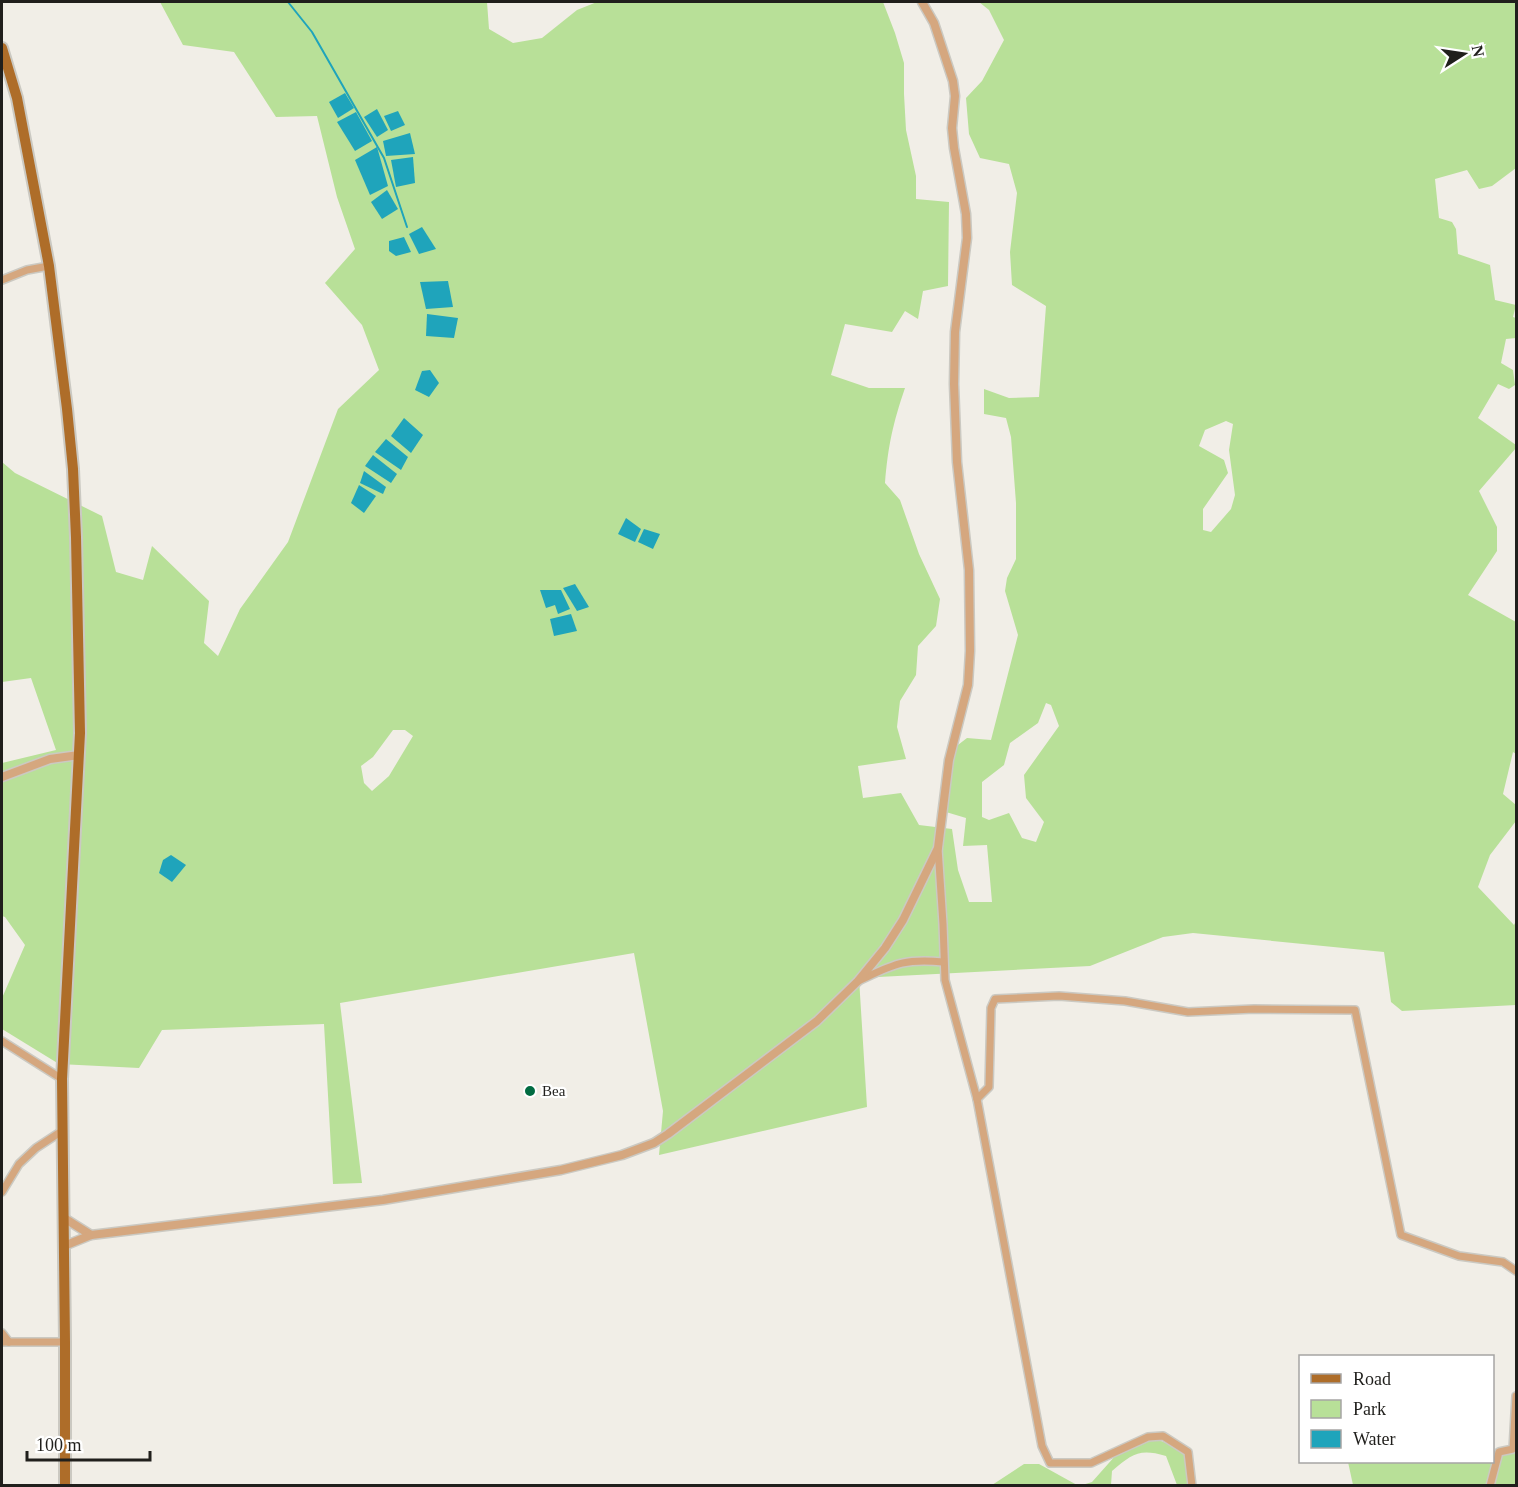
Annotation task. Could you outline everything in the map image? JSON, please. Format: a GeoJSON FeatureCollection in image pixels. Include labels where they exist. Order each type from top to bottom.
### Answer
{"type":"FeatureCollection","features":[{"type":"Feature","properties":{"kind":"main road"},"geometry":{"type":"LineString","coordinates":[[2,48],[17,98],[49,266],[73,469],[80,677],[79,755],[62,1078],[66,1342],[65,1485]]}},
{"type":"Feature","properties":{"kind":"street"},"geometry":{"type":"LineString","coordinates":[[922,2],[934,23],[953,81],[955,96],[953,138],[966,214],[967,238],[956,332],[954,384],[957,462],[969,570],[970,651],[968,685],[949,760],[938,848],[944,924],[945,980],[976,1099],[1042,1446],[1050,1464],[1091,1463],[1148,1437],[1162,1436],[1188,1452],[1192,1485]]}},
{"type":"Feature","properties":{"kind":"street"},"geometry":{"type":"LineString","coordinates":[[2,280],[27,270],[49,266]]}},
{"type":"Feature","properties":{"kind":"street"},"geometry":{"type":"LineString","coordinates":[[2,777],[50,759],[79,755]]}},
{"type":"Feature","properties":{"kind":"street"},"geometry":{"type":"LineString","coordinates":[[64,1246],[91,1235],[383,1200],[561,1170],[622,1155],[654,1143],[708,1105],[817,1021],[858,981],[885,948],[903,920],[938,848]]}},
{"type":"Feature","properties":{"kind":"street"},"geometry":{"type":"LineString","coordinates":[[858,981],[898,963],[924,960],[943,962]]}},
{"type":"Feature","properties":{"kind":"street"},"geometry":{"type":"LineString","coordinates":[[976,1099],[989,1088],[991,1008],[995,999],[1059,996],[1125,1001],[1188,1012],[1254,1009],[1355,1010],[1401,1235],[1459,1256],[1503,1262],[1516,1271]]}},
{"type":"Feature","properties":{"kind":"street"},"geometry":{"type":"LineString","coordinates":[[2,1041],[62,1078]]}},
{"type":"Feature","properties":{"kind":"street"},"geometry":{"type":"LineString","coordinates":[[2,1192],[19,1164],[36,1148],[62,1131]]}},
{"type":"Feature","properties":{"kind":"street"},"geometry":{"type":"LineString","coordinates":[[64,1218],[91,1235]]}},
{"type":"Feature","properties":{"kind":"street"},"geometry":{"type":"LineString","coordinates":[[2,1333],[5,1342],[66,1342]]}},
{"type":"Feature","properties":{"kind":"street"},"geometry":{"type":"LineString","coordinates":[[1490,1485],[1499,1452],[1513,1449],[1516,1396]]}},
{"type":"Feature","properties":{"kind":"green space"},"geometry":{"type":"Polygon","coordinates":[[[160,2],[487,2],[489,29],[513,43],[542,38],[577,10],[597,2],[883,2],[904,63],[906,130],[916,176],[916,199],[949,202],[948,286],[923,291],[918,319],[905,311],[892,332],[845,324],[831,375],[869,388],[905,388],[892,435],[885,483],[900,500],[919,554],[940,599],[936,626],[918,646],[916,675],[900,701],[897,727],[906,759],[858,766],[863,798],[901,793],[919,825],[952,829],[958,870],[969,902],[992,902],[987,845],[963,846],[966,818],[946,812],[954,748],[967,738],[991,740],[1018,635],[1005,591],[1007,578],[1016,559],[1016,503],[1011,437],[1006,418],[984,414],[984,389],[1009,398],[1039,397],[1046,306],[1012,285],[1010,252],[1017,193],[1009,164],[980,158],[969,134],[966,98],[982,81],[1004,40],[989,10],[979,2],[1516,2],[1516,168],[1492,186],[1479,189],[1467,170],[1435,179],[1439,218],[1452,222],[1456,229],[1458,254],[1490,265],[1495,300],[1516,305],[1513,317],[1516,318],[1516,338],[1506,339],[1501,363],[1513,370],[1515,385],[1509,389],[1498,384],[1478,418],[1516,445],[1516,448],[1479,491],[1497,527],[1497,551],[1468,595],[1516,622],[1516,754],[1513,752],[1503,794],[1516,805],[1516,821],[1490,855],[1478,887],[1514,925],[1516,921],[1516,1005],[1402,1011],[1391,1002],[1384,952],[1193,933],[1163,937],[1090,966],[859,978],[867,1107],[659,1155],[663,1111],[634,953],[340,1003],[362,1183],[333,1184],[324,1024],[162,1030],[139,1068],[59,1064],[2,1029],[2,998],[25,945],[2,916],[2,763],[56,750],[31,678],[2,682],[2,462],[15,473],[102,516],[116,572],[143,580],[152,546],[209,601],[204,643],[218,656],[240,609],[288,542],[338,409],[379,370],[362,325],[325,283],[355,249],[337,197],[317,116],[276,117],[234,52],[183,45],[160,2]],[[1226,421],[1205,430],[1199,446],[1224,460],[1228,473],[1203,509],[1203,530],[1211,532],[1231,509],[1235,495],[1229,450],[1233,424],[1226,421]],[[1046,703],[1038,723],[1010,743],[1004,765],[982,782],[982,817],[989,820],[1009,813],[1022,838],[1036,842],[1044,822],[1026,798],[1024,775],[1059,726],[1051,705],[1046,703]],[[393,730],[373,757],[361,766],[364,783],[372,791],[389,776],[413,736],[405,730],[393,730]]]}},
{"type":"Feature","properties":{"kind":"green space"},"geometry":{"type":"Polygon","coordinates":[[[1516,1418],[1516,1485],[1353,1485],[1348,1463],[1494,1463],[1494,1452],[1515,1452],[1516,1418]]]}},
{"type":"Feature","properties":{"kind":"green space"},"geometry":{"type":"Polygon","coordinates":[[[1136,1438],[1165,1442],[1188,1458],[1193,1485],[1177,1485],[1166,1456],[1142,1453],[1125,1460],[1112,1471],[1111,1485],[1079,1486],[1092,1482],[1124,1446],[1136,1438]]]}},
{"type":"Feature","properties":{"kind":"green space"},"geometry":{"type":"Polygon","coordinates":[[[1024,1464],[1039,1464],[1077,1485],[992,1485],[1024,1464]]]}},
{"type":"Feature","properties":{"kind":"water"},"geometry":{"type":"Polygon","coordinates":[[[345,93],[354,108],[338,118],[329,102],[345,93]]]}},
{"type":"Feature","properties":{"kind":"water"},"geometry":{"type":"Polygon","coordinates":[[[377,109],[388,130],[377,137],[364,117],[377,109]]]}},
{"type":"Feature","properties":{"kind":"water"},"geometry":{"type":"Polygon","coordinates":[[[398,111],[405,125],[391,131],[384,116],[398,111]]]}},
{"type":"Feature","properties":{"kind":"water"},"geometry":{"type":"Polygon","coordinates":[[[356,112],[372,141],[355,151],[337,122],[356,112]]]}},
{"type":"Feature","properties":{"kind":"water"},"geometry":{"type":"Polygon","coordinates":[[[410,133],[415,154],[386,156],[383,141],[410,133]]]}},
{"type":"Feature","properties":{"kind":"water"},"geometry":{"type":"Polygon","coordinates":[[[377,147],[388,186],[370,195],[355,160],[377,147]]]}},
{"type":"Feature","properties":{"kind":"water"},"geometry":{"type":"Polygon","coordinates":[[[413,157],[415,183],[396,187],[391,160],[413,157]]]}},
{"type":"Feature","properties":{"kind":"water"},"geometry":{"type":"Polygon","coordinates":[[[387,190],[398,209],[382,219],[371,202],[387,190]]]}},
{"type":"Feature","properties":{"kind":"water"},"geometry":{"type":"Polygon","coordinates":[[[422,227],[436,249],[419,254],[409,234],[422,227]]]}},
{"type":"Feature","properties":{"kind":"water"},"geometry":{"type":"Polygon","coordinates":[[[404,237],[411,252],[396,256],[389,251],[389,241],[404,237]]]}},
{"type":"Feature","properties":{"kind":"water"},"geometry":{"type":"Polygon","coordinates":[[[448,281],[453,307],[426,309],[420,282],[448,281]]]}},
{"type":"Feature","properties":{"kind":"water"},"geometry":{"type":"Polygon","coordinates":[[[427,314],[458,318],[454,338],[426,336],[427,314]]]}},
{"type":"Feature","properties":{"kind":"water"},"geometry":{"type":"Polygon","coordinates":[[[430,370],[439,383],[429,397],[415,390],[422,371],[430,370]]]}},
{"type":"Feature","properties":{"kind":"water"},"geometry":{"type":"Polygon","coordinates":[[[404,418],[423,435],[411,453],[391,436],[404,418]]]}},
{"type":"Feature","properties":{"kind":"water"},"geometry":{"type":"Polygon","coordinates":[[[386,439],[408,457],[401,470],[375,452],[386,439]]]}},
{"type":"Feature","properties":{"kind":"water"},"geometry":{"type":"Polygon","coordinates":[[[373,455],[397,474],[391,483],[365,466],[373,455]]]}},
{"type":"Feature","properties":{"kind":"water"},"geometry":{"type":"Polygon","coordinates":[[[364,471],[386,487],[383,494],[360,483],[364,471]]]}},
{"type":"Feature","properties":{"kind":"water"},"geometry":{"type":"Polygon","coordinates":[[[359,485],[376,496],[364,513],[351,503],[359,485]]]}},
{"type":"Feature","properties":{"kind":"water"},"geometry":{"type":"Polygon","coordinates":[[[626,518],[641,529],[635,542],[618,534],[626,518]]]}},
{"type":"Feature","properties":{"kind":"water"},"geometry":{"type":"Polygon","coordinates":[[[644,529],[660,534],[653,549],[638,542],[644,529]]]}},
{"type":"Feature","properties":{"kind":"water"},"geometry":{"type":"Polygon","coordinates":[[[575,584],[589,607],[577,611],[563,588],[575,584]]]}},
{"type":"Feature","properties":{"kind":"water"},"geometry":{"type":"Polygon","coordinates":[[[540,590],[561,590],[570,609],[558,614],[555,605],[546,608],[540,590]]]}},
{"type":"Feature","properties":{"kind":"water"},"geometry":{"type":"Polygon","coordinates":[[[571,614],[577,631],[554,636],[550,619],[571,614]]]}},
{"type":"Feature","properties":{"kind":"water"},"geometry":{"type":"Polygon","coordinates":[[[171,855],[186,865],[172,882],[159,873],[163,860],[171,855]]]}},
{"type":"Feature","properties":{"kind":"waterway"},"geometry":{"type":"LineString","coordinates":[[288,2],[312,32],[384,158],[407,227]]}},
{"type":"Feature","properties":{"kind":"place","name":"Bea"},"geometry":{"type":"Point","coordinates":[530,1091]}}]}
